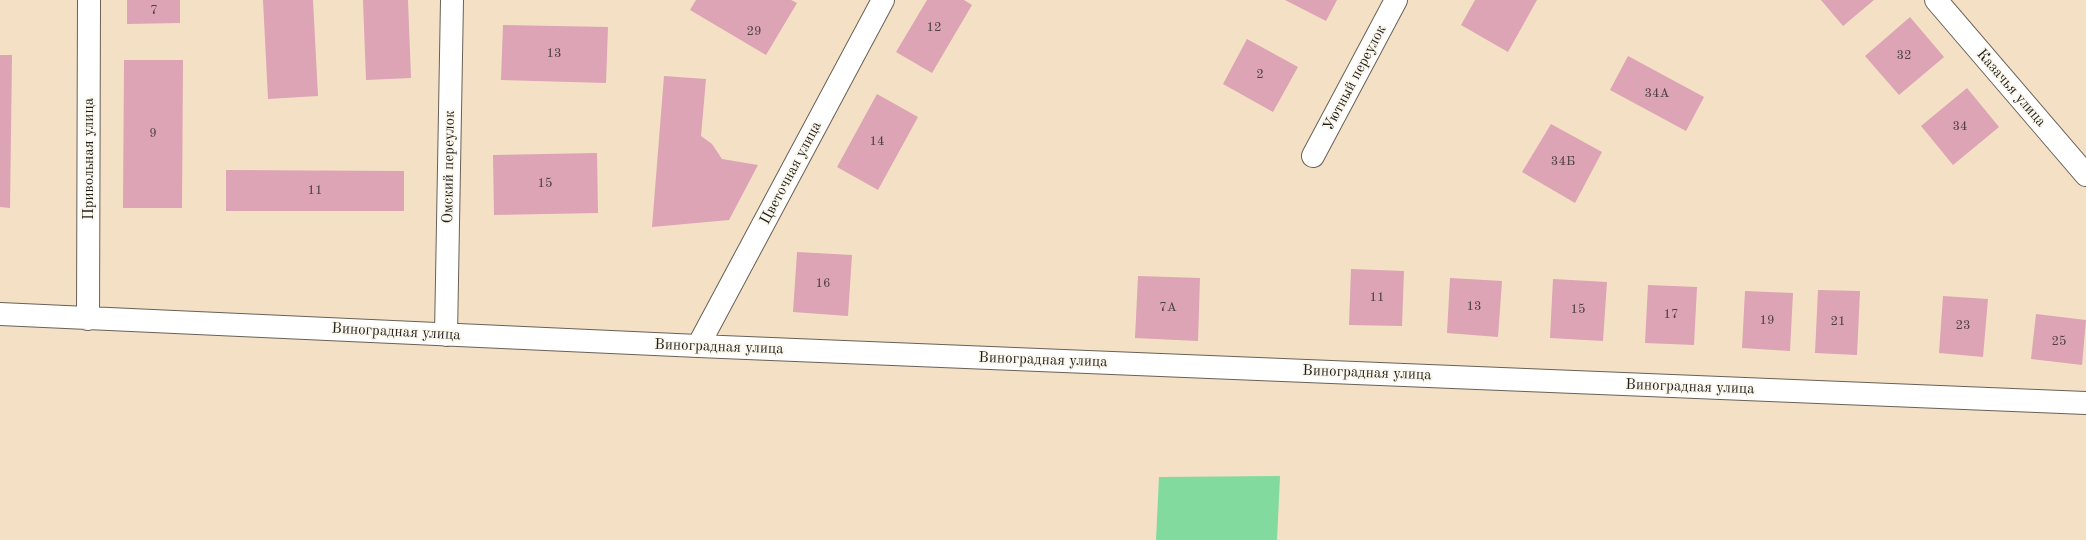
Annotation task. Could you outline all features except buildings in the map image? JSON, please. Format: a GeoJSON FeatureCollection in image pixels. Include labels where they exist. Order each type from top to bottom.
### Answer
{"type":"FeatureCollection","features":[{"type":"Feature","properties":{"kind":"street","name":"Привольная улица"},"geometry":{"type":"LineString","coordinates":[[88,319],[89,0]]}},
{"type":"Feature","properties":{"kind":"street","name":"Омский переулок"},"geometry":{"type":"LineString","coordinates":[[446,335],[452,0]]}},
{"type":"Feature","properties":{"kind":"street","name":"Цветочная улица"},"geometry":{"type":"LineString","coordinates":[[698,346],[883,0]]}},
{"type":"Feature","properties":{"kind":"street","name":"Уютный переулок"},"geometry":{"type":"LineString","coordinates":[[1313,156],[1396,0]]}},
{"type":"Feature","properties":{"kind":"street","name":"Казачья улица"},"geometry":{"type":"LineString","coordinates":[[1936,0],[2086,175]]}},
{"type":"Feature","properties":{"kind":"street","name":"Виноградная улица"},"geometry":{"type":"LineString","coordinates":[[0,314],[698,346],[2086,403]]}},
{"type":"Feature","properties":{"kind":"green space"},"geometry":{"type":"Polygon","coordinates":[[[1280,476],[1277,540],[1156,540],[1159,477],[1280,476]]]}}]}
